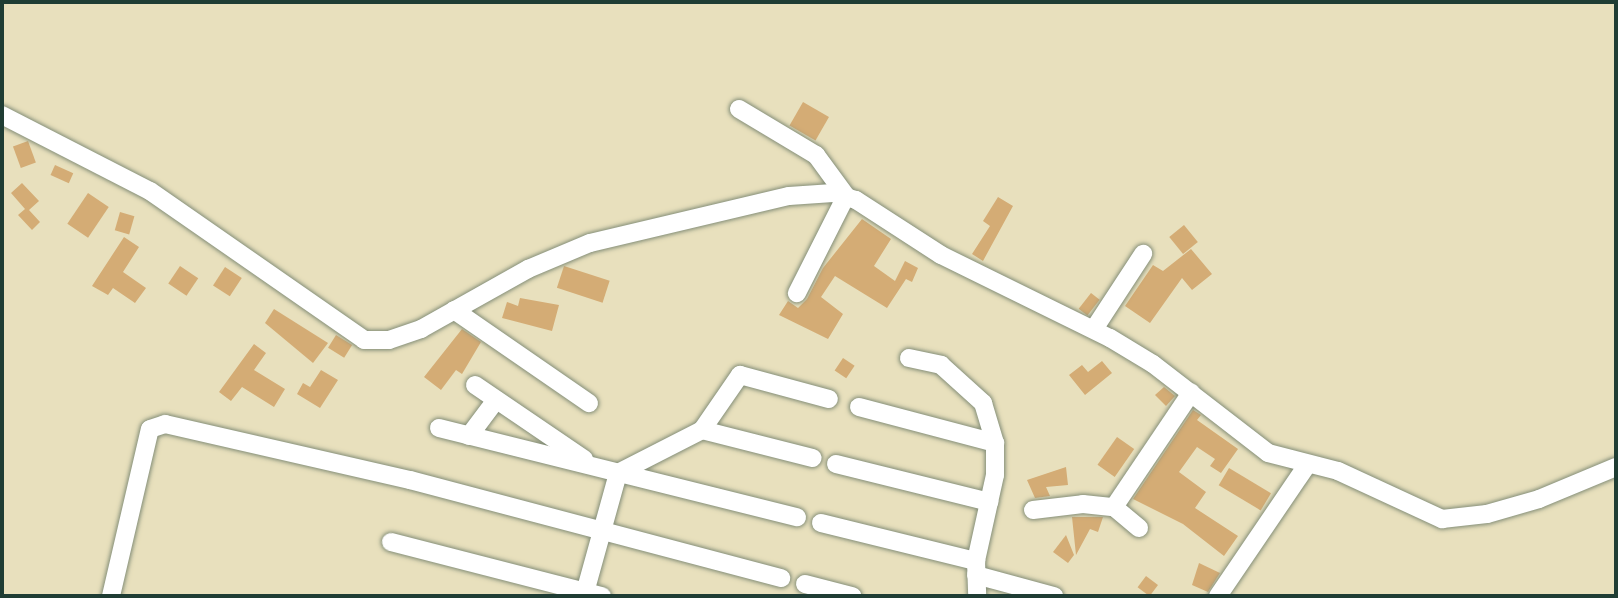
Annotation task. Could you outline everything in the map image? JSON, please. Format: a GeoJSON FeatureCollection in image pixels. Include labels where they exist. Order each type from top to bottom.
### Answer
{"type":"FeatureCollection","features":[{"type":"Feature","properties":{"kind":"street"},"geometry":{"type":"LineString","coordinates":[[739,108],[816,155],[846,196],[941,255],[1094,329],[1191,393],[1268,453],[1338,471],[1448,521],[1539,499],[1616,467]]}},
{"type":"Feature","properties":{"kind":"street"},"geometry":{"type":"LineString","coordinates":[[2,116],[150,191],[364,340],[389,340],[454,310],[527,269],[590,243],[789,195],[846,196]]}},
{"type":"Feature","properties":{"kind":"street"},"geometry":{"type":"LineString","coordinates":[[797,293],[846,196]]}},
{"type":"Feature","properties":{"kind":"street"},"geometry":{"type":"LineString","coordinates":[[1094,329],[1143,254]]}},
{"type":"Feature","properties":{"kind":"street"},"geometry":{"type":"LineString","coordinates":[[454,310],[589,403]]}},
{"type":"Feature","properties":{"kind":"street"},"geometry":{"type":"LineString","coordinates":[[909,358],[941,365],[984,403],[995,443],[989,502],[976,568],[977,596]]}},
{"type":"Feature","properties":{"kind":"street"},"geometry":{"type":"LineString","coordinates":[[391,542],[591,595],[618,473],[702,430],[740,375],[829,399]]}},
{"type":"Feature","properties":{"kind":"street"},"geometry":{"type":"LineString","coordinates":[[475,385],[596,467]]}},
{"type":"Feature","properties":{"kind":"street"},"geometry":{"type":"LineString","coordinates":[[1114,507],[1191,393]]}},
{"type":"Feature","properties":{"kind":"street"},"geometry":{"type":"LineString","coordinates":[[468,436],[496,400]]}},
{"type":"Feature","properties":{"kind":"street"},"geometry":{"type":"LineString","coordinates":[[859,407],[995,443]]}},
{"type":"Feature","properties":{"kind":"street"},"geometry":{"type":"LineString","coordinates":[[111,596],[147,437],[150,429],[159,425],[410,480],[781,578]]}},
{"type":"Feature","properties":{"kind":"street"},"geometry":{"type":"LineString","coordinates":[[439,428],[797,517]]}},
{"type":"Feature","properties":{"kind":"street"},"geometry":{"type":"LineString","coordinates":[[702,430],[813,458]]}},
{"type":"Feature","properties":{"kind":"street"},"geometry":{"type":"LineString","coordinates":[[835,464],[989,502]]}},
{"type":"Feature","properties":{"kind":"street"},"geometry":{"type":"LineString","coordinates":[[1218,596],[1307,465]]}},
{"type":"Feature","properties":{"kind":"street"},"geometry":{"type":"LineString","coordinates":[[1033,510],[1083,504],[1114,507],[1139,528]]}},
{"type":"Feature","properties":{"kind":"street"},"geometry":{"type":"LineString","coordinates":[[821,523],[976,568],[1054,596]]}},
{"type":"Feature","properties":{"kind":"street"},"geometry":{"type":"LineString","coordinates":[[805,584],[852,596]]}},
{"type":"Feature","properties":{"kind":"building"},"geometry":{"type":"Polygon","coordinates":[[[803,102],[829,117],[815,140],[790,125],[803,102]]]}},
{"type":"Feature","properties":{"kind":"building"},"geometry":{"type":"Polygon","coordinates":[[[28,141],[36,163],[21,168],[13,146],[28,141]]]}},
{"type":"Feature","properties":{"kind":"building"},"geometry":{"type":"Polygon","coordinates":[[[55,165],[73,173],[69,183],[51,175],[55,165]]]}},
{"type":"Feature","properties":{"kind":"building"},"geometry":{"type":"Polygon","coordinates":[[[22,183],[39,201],[29,210],[40,222],[32,230],[18,215],[25,209],[11,193],[22,183]]]}},
{"type":"Feature","properties":{"kind":"building"},"geometry":{"type":"Polygon","coordinates":[[[88,193],[109,207],[88,238],[67,224],[88,193]]]}},
{"type":"Feature","properties":{"kind":"building"},"geometry":{"type":"Polygon","coordinates":[[[998,197],[1013,206],[983,261],[972,254],[990,226],[983,221],[998,197]]]}},
{"type":"Feature","properties":{"kind":"building"},"geometry":{"type":"Polygon","coordinates":[[[120,212],[134,216],[129,234],[115,230],[120,212]]]}},
{"type":"Feature","properties":{"kind":"building"},"geometry":{"type":"Polygon","coordinates":[[[862,219],[891,239],[874,266],[895,281],[905,261],[918,268],[912,282],[906,279],[887,308],[835,276],[821,297],[843,314],[828,339],[779,315],[788,301],[798,308],[807,299],[823,268],[862,219]]]}},
{"type":"Feature","properties":{"kind":"building"},"geometry":{"type":"Polygon","coordinates":[[[1184,225],[1198,242],[1183,254],[1169,237],[1184,225]]]}},
{"type":"Feature","properties":{"kind":"building"},"geometry":{"type":"Polygon","coordinates":[[[124,237],[139,247],[123,272],[146,288],[135,303],[113,288],[108,295],[92,286],[124,237]]]}},
{"type":"Feature","properties":{"kind":"building"},"geometry":{"type":"Polygon","coordinates":[[[1191,249],[1212,274],[1192,290],[1182,278],[1150,323],[1125,306],[1153,265],[1163,271],[1191,249]]]}},
{"type":"Feature","properties":{"kind":"building"},"geometry":{"type":"Polygon","coordinates":[[[180,266],[198,278],[186,296],[168,283],[180,266]]]}},
{"type":"Feature","properties":{"kind":"building"},"geometry":{"type":"Polygon","coordinates":[[[564,266],[610,281],[603,303],[557,288],[564,266]]]}},
{"type":"Feature","properties":{"kind":"building"},"geometry":{"type":"Polygon","coordinates":[[[225,267],[242,278],[230,296],[213,285],[225,267]]]}},
{"type":"Feature","properties":{"kind":"building"},"geometry":{"type":"Polygon","coordinates":[[[1091,293],[1100,300],[1087,316],[1079,309],[1091,293]]]}},
{"type":"Feature","properties":{"kind":"building"},"geometry":{"type":"Polygon","coordinates":[[[520,298],[559,305],[552,331],[502,318],[507,302],[518,306],[520,298]]]}},
{"type":"Feature","properties":{"kind":"building"},"geometry":{"type":"Polygon","coordinates":[[[274,309],[328,343],[313,363],[265,323],[274,309]]]}},
{"type":"Feature","properties":{"kind":"building"},"geometry":{"type":"Polygon","coordinates":[[[462,329],[481,342],[462,374],[456,370],[441,390],[424,377],[462,329]]]}},
{"type":"Feature","properties":{"kind":"building"},"geometry":{"type":"Polygon","coordinates":[[[336,335],[352,345],[344,358],[328,348],[336,335]]]}},
{"type":"Feature","properties":{"kind":"building"},"geometry":{"type":"Polygon","coordinates":[[[254,344],[266,353],[254,370],[285,389],[274,407],[242,387],[231,401],[219,392],[254,344]]]}},
{"type":"Feature","properties":{"kind":"building"},"geometry":{"type":"Polygon","coordinates":[[[843,358],[855,366],[846,378],[835,370],[843,358]]]}},
{"type":"Feature","properties":{"kind":"building"},"geometry":{"type":"Polygon","coordinates":[[[1102,361],[1112,373],[1085,395],[1069,375],[1082,365],[1088,372],[1102,361]]]}},
{"type":"Feature","properties":{"kind":"building"},"geometry":{"type":"Polygon","coordinates":[[[321,370],[338,380],[320,408],[297,394],[303,383],[310,387],[321,370]]]}},
{"type":"Feature","properties":{"kind":"building"},"geometry":{"type":"Polygon","coordinates":[[[1164,387],[1175,396],[1166,406],[1155,395],[1164,387]]]}},
{"type":"Feature","properties":{"kind":"building"},"geometry":{"type":"Polygon","coordinates":[[[1193,410],[1201,415],[1197,420],[1238,449],[1221,473],[1210,466],[1215,459],[1197,447],[1179,472],[1206,492],[1195,508],[1238,536],[1224,556],[1183,524],[1133,499],[1193,410]]]}},
{"type":"Feature","properties":{"kind":"building"},"geometry":{"type":"Polygon","coordinates":[[[1117,437],[1134,449],[1115,477],[1097,465],[1117,437]]]}},
{"type":"Feature","properties":{"kind":"building"},"geometry":{"type":"Polygon","coordinates":[[[1066,467],[1068,485],[1046,487],[1050,496],[1035,498],[1027,480],[1066,467]]]}},
{"type":"Feature","properties":{"kind":"building"},"geometry":{"type":"Polygon","coordinates":[[[1229,468],[1271,493],[1261,510],[1219,485],[1229,468]]]}},
{"type":"Feature","properties":{"kind":"building"},"geometry":{"type":"Polygon","coordinates":[[[1072,517],[1103,517],[1098,532],[1090,529],[1076,555],[1072,517]]]}},
{"type":"Feature","properties":{"kind":"building"},"geometry":{"type":"Polygon","coordinates":[[[1066,535],[1074,555],[1068,563],[1053,552],[1066,535]]]}},
{"type":"Feature","properties":{"kind":"building"},"geometry":{"type":"Polygon","coordinates":[[[1199,563],[1220,573],[1208,592],[1192,585],[1199,563]]]}},
{"type":"Feature","properties":{"kind":"building"},"geometry":{"type":"Polygon","coordinates":[[[1146,576],[1158,585],[1150,596],[1138,587],[1146,576]]]}}]}
